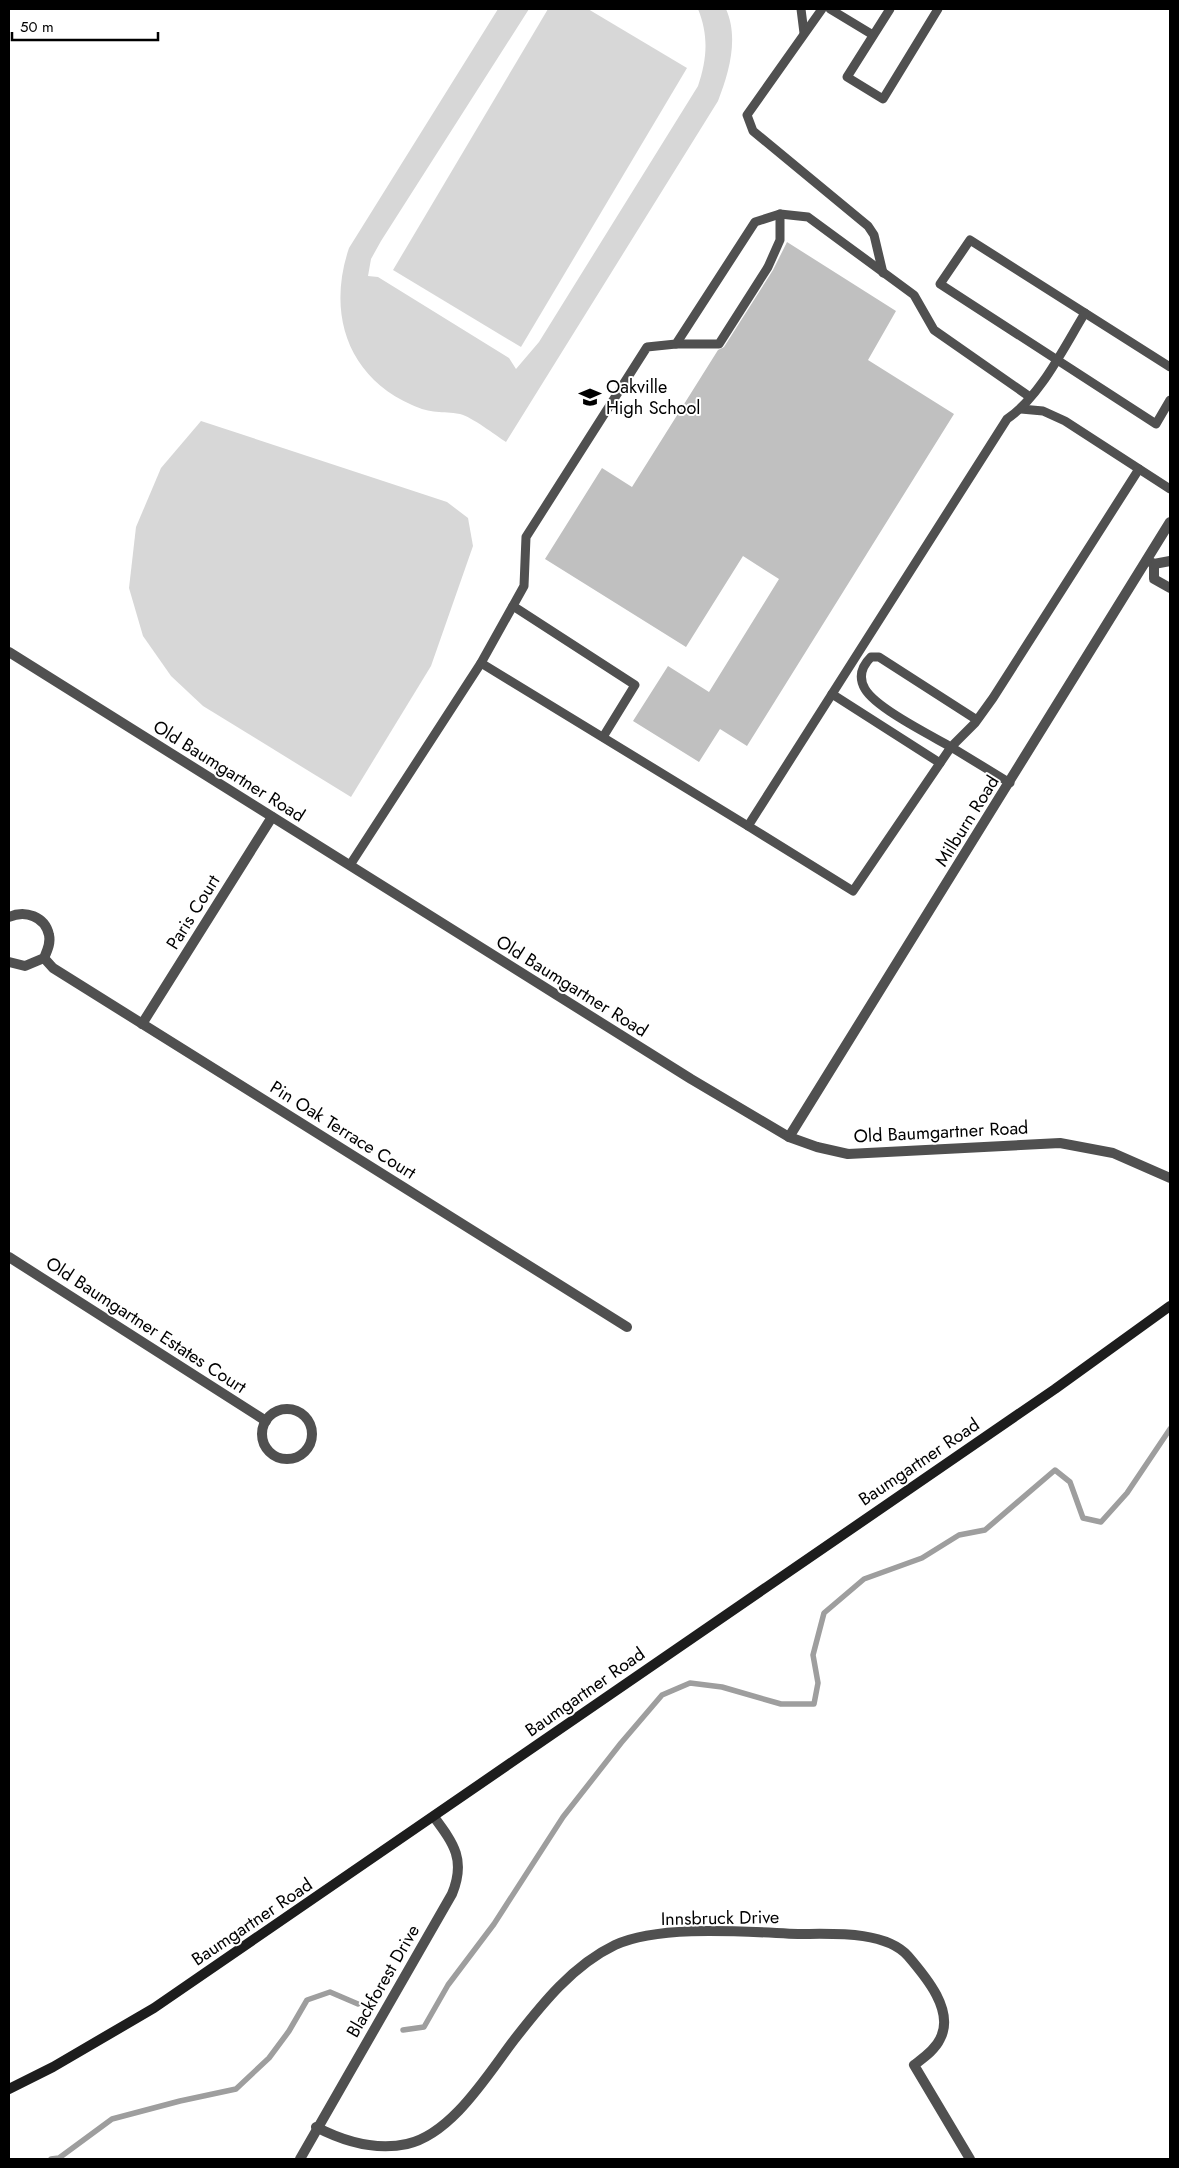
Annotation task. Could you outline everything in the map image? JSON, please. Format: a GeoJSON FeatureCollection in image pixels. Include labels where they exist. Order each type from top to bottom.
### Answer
{"type":"FeatureCollection","features":[{"type":"Feature","properties":{"kind":"main road","name":"Baumgartner Road"},"geometry":{"type":"LineString","coordinates":[[9,2089],[53,2067],[154,2008],[1055,1389],[1170,1306]]}},
{"type":"Feature","properties":{"kind":"street","name":"Milburn Road"},"geometry":{"type":"LineString","coordinates":[[789,1137],[1150,562],[1170,522]]}},
{"type":"Feature","properties":{"kind":"street"},"geometry":{"type":"LineString","coordinates":[[1170,561],[1150,562],[1154,579],[1170,588]]}},
{"type":"Feature","properties":{"kind":"street","name":"Old Baumgartner Road"},"geometry":{"type":"LineString","coordinates":[[9,652],[691,1079],[789,1137],[817,1147],[848,1154],[1060,1143],[1113,1153],[1170,1178]]}},
{"type":"Feature","properties":{"kind":"street","name":"Paris Court"},"geometry":{"type":"LineString","coordinates":[[142,1024],[272,817]]}},
{"type":"Feature","properties":{"kind":"street"},"geometry":{"type":"LineString","coordinates":[[9,918],[26,913],[42,921],[49,936],[49,944],[44,958],[25,966],[9,962]]}},
{"type":"Feature","properties":{"kind":"street","name":"Pin Oak Terrace Court"},"geometry":{"type":"LineString","coordinates":[[44,958],[53,968],[627,1327]]}},
{"type":"Feature","properties":{"kind":"street","name":"Old Baumgartner Estates Court"},"geometry":{"type":"LineString","coordinates":[[9,1256],[266,1421]]}},
{"type":"Feature","properties":{"kind":"street"},"geometry":{"type":"LineString","coordinates":[[295,1410],[302,1414],[312,1428],[310,1444],[300,1456],[292,1458],[276,1456],[265,1445],[263,1437],[266,1421],[278,1411],[295,1410]]}},
{"type":"Feature","properties":{"kind":"street","name":"Blackforest Drive"},"geometry":{"type":"LineString","coordinates":[[300,2159],[316,2128],[452,1894],[459,1877],[458,1859],[452,1841],[434,1816]]}},
{"type":"Feature","properties":{"kind":"street","name":"Innsbruck Drive"},"geometry":{"type":"LineString","coordinates":[[316,2128],[341,2140],[385,2147],[409,2144],[432,2133],[462,2107],[543,2005],[571,1975],[594,1956],[617,1944],[664,1933],[838,1935],[878,1939],[897,1946],[936,1994],[944,2013],[944,2026],[941,2038],[935,2048],[914,2066],[970,2159]]}},
{"type":"Feature","properties":{"kind":"lane"},"geometry":{"type":"LineString","coordinates":[[801,9],[804,33]]}},
{"type":"Feature","properties":{"kind":"lane"},"geometry":{"type":"LineString","coordinates":[[822,9],[747,115],[753,131],[868,226],[874,235],[883,273]]}},
{"type":"Feature","properties":{"kind":"lane"},"geometry":{"type":"LineString","coordinates":[[830,9],[873,35]]}},
{"type":"Feature","properties":{"kind":"lane"},"geometry":{"type":"LineString","coordinates":[[890,9],[847,77],[883,99],[938,9]]}},
{"type":"Feature","properties":{"kind":"lane"},"geometry":{"type":"LineString","coordinates":[[350,865],[481,663],[524,586],[526,537],[647,347],[676,344],[719,344],[768,267],[780,240],[780,214]]}},
{"type":"Feature","properties":{"kind":"lane"},"geometry":{"type":"LineString","coordinates":[[676,344],[755,222],[780,214],[808,218],[914,295],[934,330],[1030,397]]}},
{"type":"Feature","properties":{"kind":"lane"},"geometry":{"type":"LineString","coordinates":[[1170,367],[970,240],[940,284],[1156,424],[1170,400]]}},
{"type":"Feature","properties":{"kind":"lane"},"geometry":{"type":"LineString","coordinates":[[748,826],[1007,419],[1021,409],[1030,397],[1057,359],[1085,313]]}},
{"type":"Feature","properties":{"kind":"lane"},"geometry":{"type":"LineString","coordinates":[[1021,409],[1043,411],[1065,421],[1170,489]]}},
{"type":"Feature","properties":{"kind":"lane"},"geometry":{"type":"LineString","coordinates":[[481,663],[853,891],[940,763],[977,720],[1139,469]]}},
{"type":"Feature","properties":{"kind":"lane"},"geometry":{"type":"LineString","coordinates":[[513,606],[635,685],[602,738]]}},
{"type":"Feature","properties":{"kind":"lane"},"geometry":{"type":"LineString","coordinates":[[977,720],[879,657],[870,657],[864,664],[861,677],[865,689],[878,702],[1010,783]]}},
{"type":"Feature","properties":{"kind":"lane"},"geometry":{"type":"LineString","coordinates":[[832,694],[940,763]]}},
{"type":"Feature","properties":{"kind":"shaded area"},"geometry":{"type":"Polygon","coordinates":[[[498,9],[529,9],[381,241],[371,259],[368,276],[378,277],[509,358],[516,369],[539,342],[698,86],[706,48],[702,19],[698,9],[726,9],[732,32],[729,67],[718,101],[506,442],[465,416],[419,408],[390,393],[372,377],[358,360],[348,340],[342,319],[340,296],[349,248],[498,9]]]}},
{"type":"Feature","properties":{"kind":"shaded area"},"geometry":{"type":"Polygon","coordinates":[[[548,9],[588,9],[687,68],[521,347],[393,270],[548,9]]]}},
{"type":"Feature","properties":{"kind":"shaded area"},"geometry":{"type":"Polygon","coordinates":[[[201,421],[447,502],[468,518],[473,546],[431,666],[351,797],[203,706],[171,676],[143,636],[129,588],[136,527],[161,468],[201,421]]]}},
{"type":"Feature","properties":{"kind":"building","name":"Oakville High School"},"geometry":{"type":"Polygon","coordinates":[[[787,242],[896,311],[868,360],[954,414],[747,746],[720,729],[699,762],[633,721],[668,666],[709,692],[779,579],[743,556],[686,647],[545,559],[602,468],[632,487],[718,350],[724,347],[773,270],[787,242]]]}},
{"type":"Feature","properties":{"kind":"waterway"},"geometry":{"type":"LineString","coordinates":[[403,2030],[424,2027],[448,1985],[494,1924],[563,1817],[621,1743],[662,1695],[690,1683],[722,1687],[781,1704],[814,1704],[818,1683],[813,1655],[824,1613],[864,1579],[922,1558],[959,1535],[985,1530],[1055,1470],[1070,1482],[1083,1518],[1101,1522],[1127,1493],[1170,1429]]}},
{"type":"Feature","properties":{"kind":"waterway"},"geometry":{"type":"LineString","coordinates":[[51,2159],[59,2158],[112,2119],[180,2101],[236,2089],[269,2058],[289,2031],[307,2000],[330,1992],[358,2004]]}},
{"type":"Feature","properties":{"kind":"place","name":"Oakville High School"},"geometry":{"type":"Point","coordinates":[590,397]}}]}
